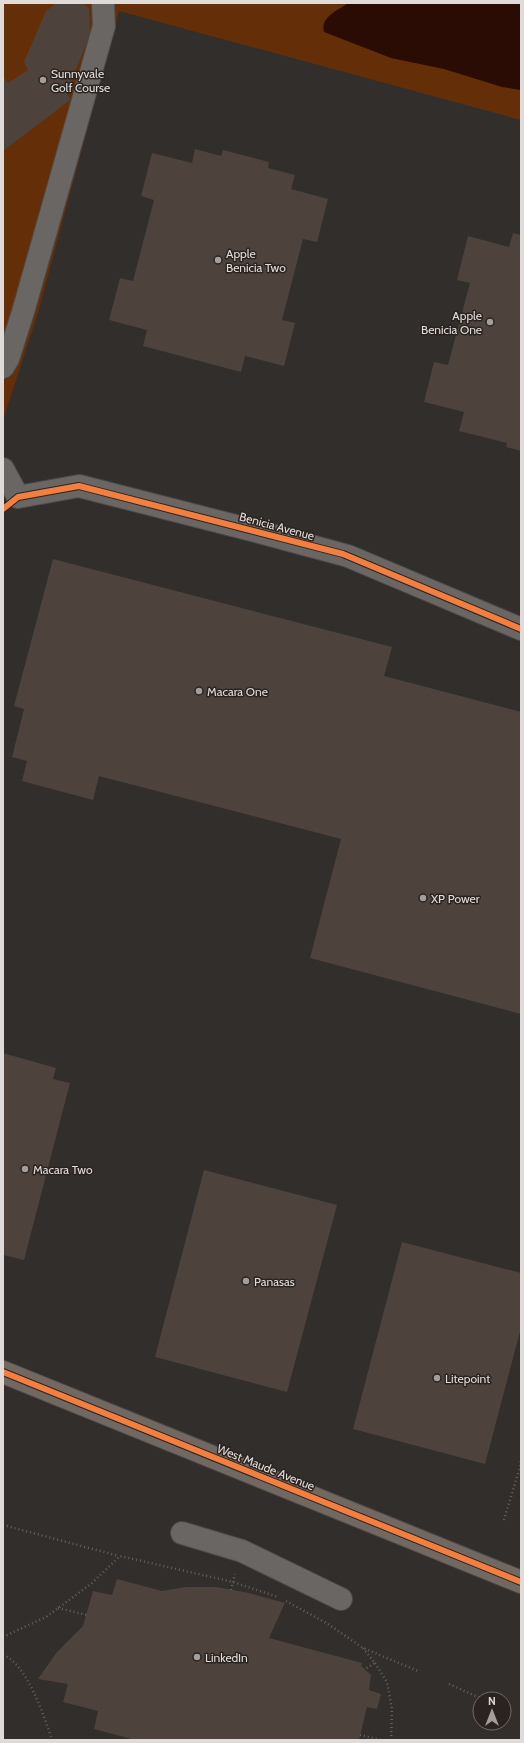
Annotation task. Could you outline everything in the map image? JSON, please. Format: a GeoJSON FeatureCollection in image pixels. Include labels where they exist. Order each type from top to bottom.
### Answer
{"type":"FeatureCollection","features":[{"type":"Feature","properties":{"kind":"main road","name":"West Maude Avenue"},"geometry":{"type":"LineString","coordinates":[[3,1372],[521,1582]]}},
{"type":"Feature","properties":{"kind":"street"},"geometry":{"type":"LineString","coordinates":[[3,367],[8,359],[23,312],[104,26],[103,3]]}},
{"type":"Feature","properties":{"kind":"street"},"geometry":{"type":"LineString","coordinates":[[3,469],[10,503]]}},
{"type":"Feature","properties":{"kind":"street","name":"Benicia Avenue"},"geometry":{"type":"LineString","coordinates":[[10,503],[79,486],[348,556],[521,629]]}},
{"type":"Feature","properties":{"kind":"street"},"geometry":{"type":"LineString","coordinates":[[182,1532],[242,1552],[341,1599]]}},
{"type":"Feature","properties":{"kind":"path"},"geometry":{"type":"LineString","coordinates":[[504,1520],[521,1459]]}},
{"type":"Feature","properties":{"kind":"path"},"geometry":{"type":"LineString","coordinates":[[3,1525],[120,1556],[233,1582],[279,1597],[328,1624],[363,1648],[418,1671]]}},
{"type":"Feature","properties":{"kind":"path"},"geometry":{"type":"LineString","coordinates":[[3,1637],[46,1617],[92,1583],[120,1556]]}},
{"type":"Feature","properties":{"kind":"path"},"geometry":{"type":"LineString","coordinates":[[231,1590],[236,1571]]}},
{"type":"Feature","properties":{"kind":"path"},"geometry":{"type":"LineString","coordinates":[[58,1608],[87,1614]]}},
{"type":"Feature","properties":{"kind":"path"},"geometry":{"type":"LineString","coordinates":[[363,1648],[387,1682],[392,1709],[391,1740]]}},
{"type":"Feature","properties":{"kind":"path"},"geometry":{"type":"LineString","coordinates":[[3,1655],[8,1657],[29,1682],[44,1714],[52,1740]]}},
{"type":"Feature","properties":{"kind":"path"},"geometry":{"type":"LineString","coordinates":[[365,1668],[375,1663]]}},
{"type":"Feature","properties":{"kind":"path"},"geometry":{"type":"LineString","coordinates":[[449,1684],[472,1694]]}},
{"type":"Feature","properties":{"kind":"path"},"geometry":{"type":"LineString","coordinates":[[360,1734],[381,1740]]}},
{"type":"Feature","properties":{"kind":"shaded area","name":"Sunnyvale Golf Course"},"geometry":{"type":"Polygon","coordinates":[[[3,3],[521,3],[521,120],[119,11],[38,313],[3,420],[3,3]]]}},
{"type":"Feature","properties":{"kind":"shaded area"},"geometry":{"type":"Polygon","coordinates":[[[348,3],[521,3],[521,90],[502,87],[444,69],[391,58],[324,32],[323,27],[327,18],[348,3]]]}},
{"type":"Feature","properties":{"kind":"building","name":"Sunnyvale Golf Course"},"geometry":{"type":"Polygon","coordinates":[[[56,3],[82,3],[89,8],[90,34],[67,92],[70,100],[3,151],[3,76],[8,83],[28,70],[24,62],[46,11],[56,3]]]}},
{"type":"Feature","properties":{"kind":"building","name":"Apple Benicia Two"},"geometry":{"type":"Polygon","coordinates":[[[195,149],[221,156],[223,150],[269,162],[268,168],[295,175],[291,189],[328,199],[317,242],[303,239],[282,320],[295,323],[284,366],[245,356],[241,372],[143,346],[147,330],[109,320],[120,278],[133,281],[154,200],[141,196],[152,153],[192,163],[195,149]]]}},
{"type":"Feature","properties":{"kind":"building","name":"Apple Benicia One"},"geometry":{"type":"Polygon","coordinates":[[[513,233],[521,235],[521,451],[506,447],[507,443],[459,431],[464,412],[424,402],[434,362],[448,365],[470,283],[457,280],[468,236],[509,247],[513,233]]]}},
{"type":"Feature","properties":{"kind":"building"},"geometry":{"type":"Polygon","coordinates":[[[53,559],[392,647],[384,676],[521,712],[521,1014],[310,958],[341,839],[99,776],[93,800],[22,781],[27,761],[12,757],[24,709],[14,706],[53,559]]]}},
{"type":"Feature","properties":{"kind":"building","name":"Macara Two"},"geometry":{"type":"Polygon","coordinates":[[[3,1053],[56,1068],[53,1079],[70,1083],[24,1260],[3,1255],[3,1053]]]}},
{"type":"Feature","properties":{"kind":"building","name":"Panasas"},"geometry":{"type":"Polygon","coordinates":[[[204,1170],[337,1205],[287,1392],[155,1357],[204,1170]]]}},
{"type":"Feature","properties":{"kind":"building","name":"Litepoint"},"geometry":{"type":"Polygon","coordinates":[[[402,1242],[521,1273],[521,1328],[485,1464],[353,1429],[402,1242]]]}},
{"type":"Feature","properties":{"kind":"building","name":"LinkedIn"},"geometry":{"type":"Polygon","coordinates":[[[117,1579],[162,1591],[186,1587],[216,1587],[249,1593],[285,1603],[269,1638],[362,1663],[361,1666],[371,1675],[369,1690],[381,1694],[377,1709],[367,1707],[359,1740],[135,1740],[94,1729],[98,1711],[63,1702],[68,1684],[38,1679],[57,1652],[83,1626],[93,1591],[112,1595],[117,1579]]]}},
{"type":"Feature","properties":{"kind":"cycle path"},"geometry":{"type":"LineString","coordinates":[[3,509],[18,497],[79,486],[343,554],[521,629]]}},
{"type":"Feature","properties":{"kind":"cycle path"},"geometry":{"type":"LineString","coordinates":[[3,1372],[521,1582]]}},
{"type":"Feature","properties":{"kind":"place","name":"Sunnyvale Golf Course"},"geometry":{"type":"Point","coordinates":[43,80]}},
{"type":"Feature","properties":{"kind":"place","name":"Apple Benicia Two"},"geometry":{"type":"Point","coordinates":[218,260]}},
{"type":"Feature","properties":{"kind":"place","name":"Apple Benicia One"},"geometry":{"type":"Point","coordinates":[490,322]}},
{"type":"Feature","properties":{"kind":"place","name":"Macara One"},"geometry":{"type":"Point","coordinates":[199,691]}},
{"type":"Feature","properties":{"kind":"place","name":"XP Power"},"geometry":{"type":"Point","coordinates":[423,898]}},
{"type":"Feature","properties":{"kind":"place","name":"Macara Two"},"geometry":{"type":"Point","coordinates":[25,1169]}},
{"type":"Feature","properties":{"kind":"place","name":"Panasas"},"geometry":{"type":"Point","coordinates":[246,1281]}},
{"type":"Feature","properties":{"kind":"place","name":"Litepoint"},"geometry":{"type":"Point","coordinates":[437,1378]}},
{"type":"Feature","properties":{"kind":"place","name":"LinkedIn"},"geometry":{"type":"Point","coordinates":[197,1657]}}]}
